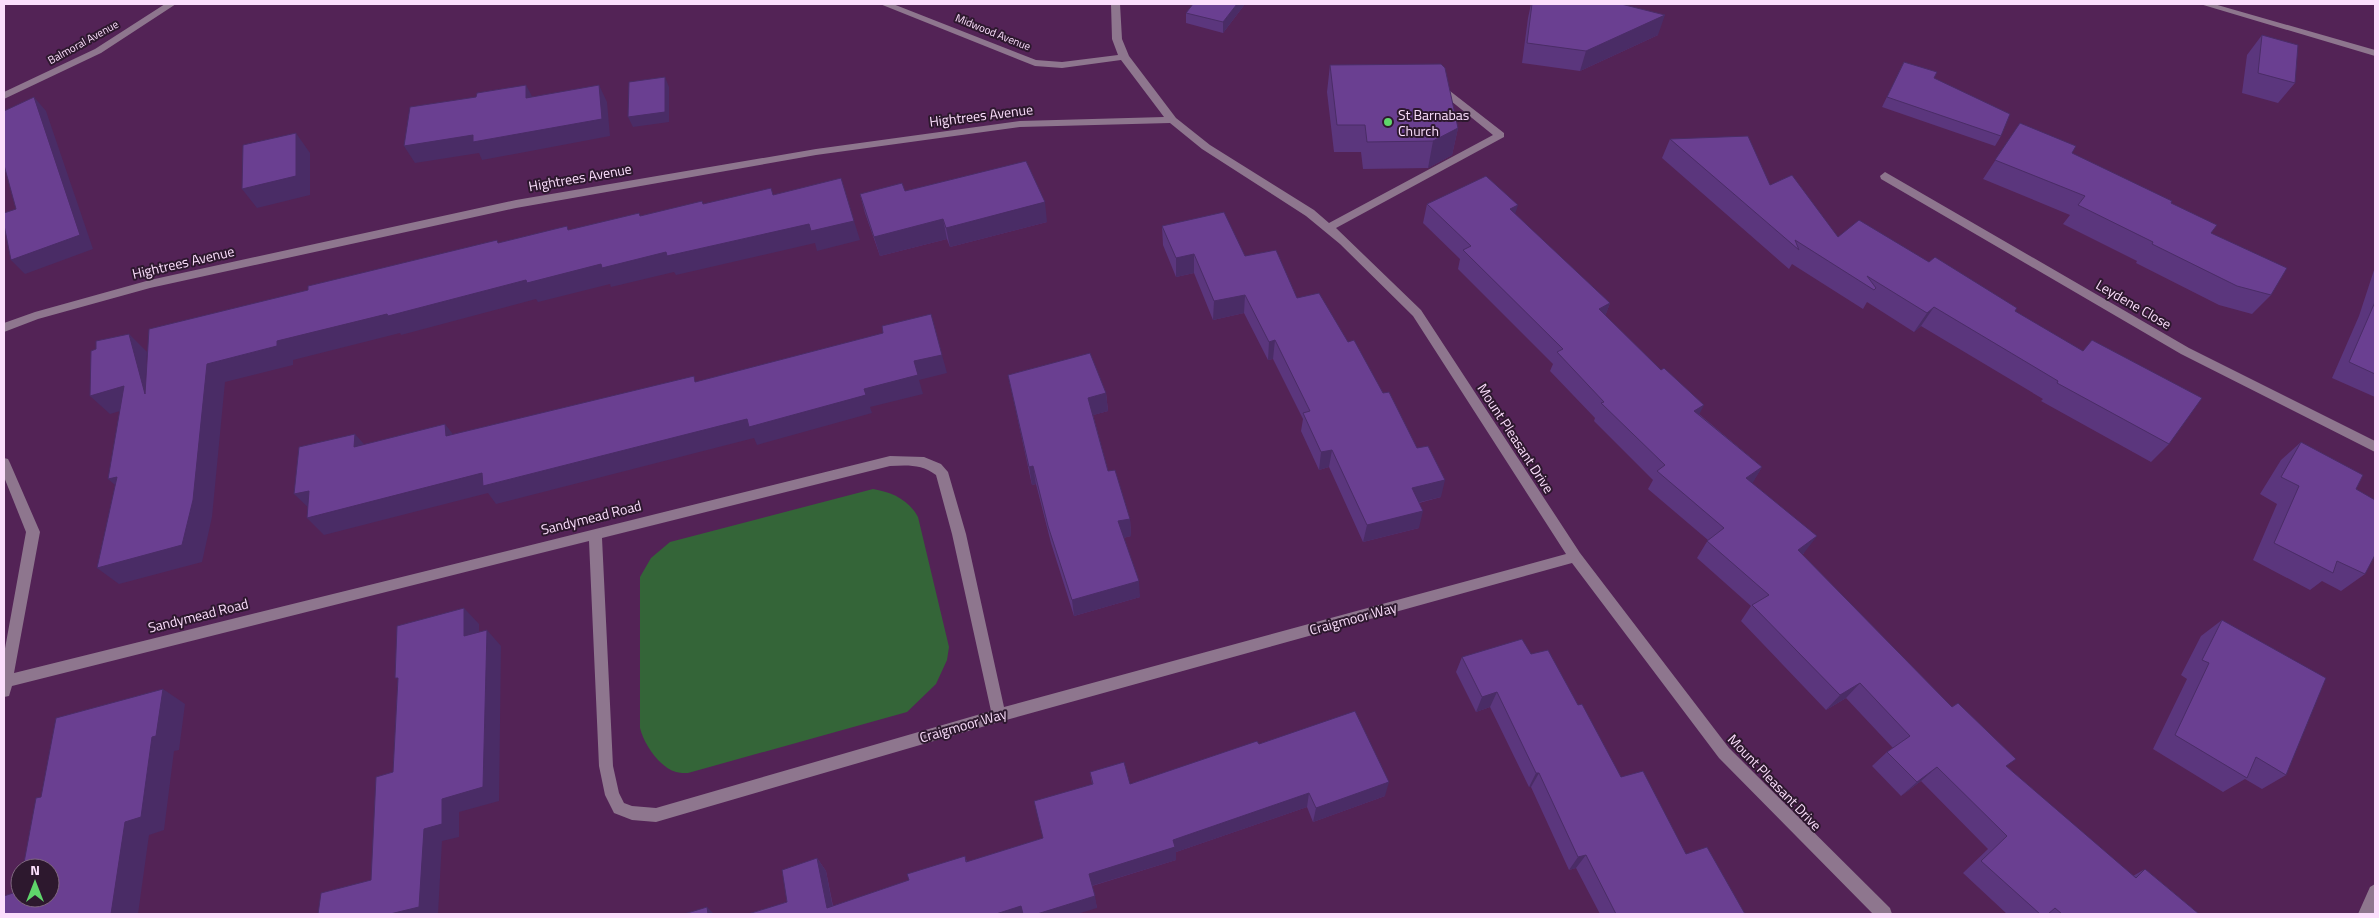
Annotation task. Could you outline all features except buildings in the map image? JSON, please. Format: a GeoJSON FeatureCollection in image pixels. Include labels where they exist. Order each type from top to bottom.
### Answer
{"type":"FeatureCollection","features":[{"type":"Feature","properties":{"kind":"street","name":"Balmoral Avenue"},"geometry":{"type":"LineString","coordinates":[[4,96],[98,51],[171,4]]}},
{"type":"Feature","properties":{"kind":"street","name":"Midwood Avenue"},"geometry":{"type":"LineString","coordinates":[[886,4],[1035,63],[1062,66],[1124,57]]}},
{"type":"Feature","properties":{"kind":"street","name":"Mount Pleasant Drive"},"geometry":{"type":"LineString","coordinates":[[1116,4],[1117,39],[1124,57],[1172,120],[1206,147],[1310,213],[1344,241],[1417,313],[1575,557],[1724,753],[1884,914]]}},
{"type":"Feature","properties":{"kind":"street"},"geometry":{"type":"LineString","coordinates":[[2205,4],[2375,53]]}},
{"type":"Feature","properties":{"kind":"street"},"geometry":{"type":"LineString","coordinates":[[1328,228],[1500,134],[1426,76]]}},
{"type":"Feature","properties":{"kind":"street","name":"Hightrees Avenue"},"geometry":{"type":"LineString","coordinates":[[4,328],[35,316],[150,284],[526,202],[816,152],[1020,124],[1172,120]]}},
{"type":"Feature","properties":{"kind":"street","name":"Leydene Close"},"geometry":{"type":"LineString","coordinates":[[1885,176],[2184,350],[2375,447]]}},
{"type":"Feature","properties":{"kind":"street","name":"Sandymead Road"},"geometry":{"type":"LineString","coordinates":[[5,686],[595,532],[890,461],[913,460],[936,467],[942,472],[959,534],[999,715]]}},
{"type":"Feature","properties":{"kind":"street"},"geometry":{"type":"LineString","coordinates":[[4,464],[33,532],[5,686]]}},
{"type":"Feature","properties":{"kind":"street","name":"Craigmoor Way"},"geometry":{"type":"LineString","coordinates":[[595,532],[606,766],[612,795],[619,808],[632,813],[656,815],[999,715],[1575,557]]}},
{"type":"Feature","properties":{"kind":"street"},"geometry":{"type":"LineString","coordinates":[[2366,914],[2375,892]]}},
{"type":"Feature","properties":{"kind":"green space"},"geometry":{"type":"Polygon","coordinates":[[[873,489],[887,492],[905,501],[918,517],[949,647],[947,660],[936,684],[907,712],[688,773],[676,772],[664,765],[649,748],[640,728],[640,577],[651,558],[670,542],[873,489]]]}},
{"type":"Feature","properties":{"kind":"place","name":"St Barnabas Church"},"geometry":{"type":"Point","coordinates":[1388,122]}}]}
